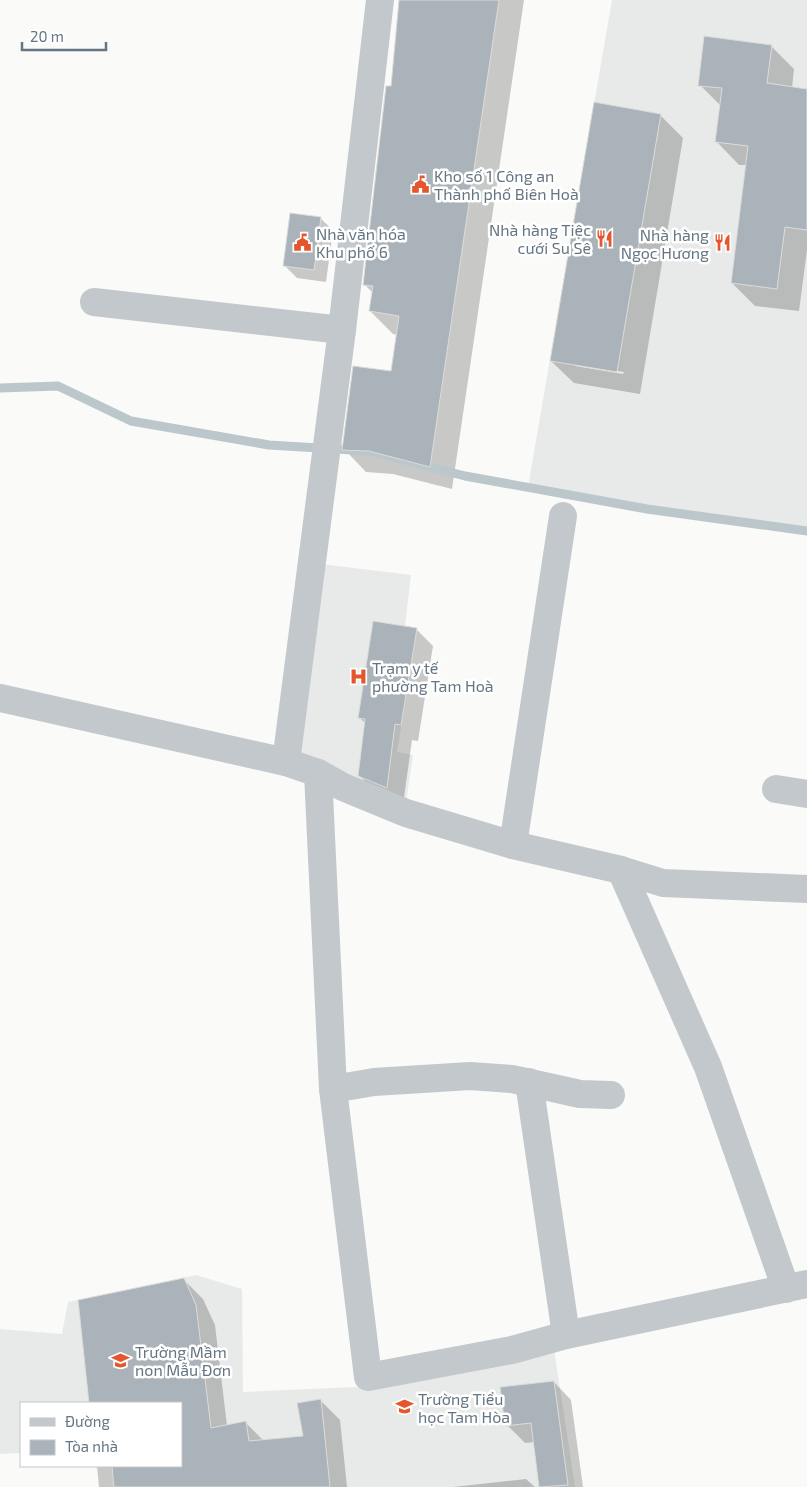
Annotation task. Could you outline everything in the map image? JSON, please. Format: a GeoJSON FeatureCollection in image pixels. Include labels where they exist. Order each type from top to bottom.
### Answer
{"type":"FeatureCollection","features":[{"type":"Feature","properties":{"kind":"street"},"geometry":{"type":"LineString","coordinates":[[286,762],[342,330],[380,0]]}},
{"type":"Feature","properties":{"kind":"street"},"geometry":{"type":"LineString","coordinates":[[94,302],[342,330]]}},
{"type":"Feature","properties":{"kind":"street"},"geometry":{"type":"LineString","coordinates":[[513,845],[563,516]]}},
{"type":"Feature","properties":{"kind":"street"},"geometry":{"type":"LineString","coordinates":[[0,698],[286,762],[318,773],[343,787],[406,813],[513,845],[621,870],[664,883],[807,889]]}},
{"type":"Feature","properties":{"kind":"street"},"geometry":{"type":"LineString","coordinates":[[318,773],[334,1088],[368,1377],[512,1350],[566,1335],[797,1286],[708,1067],[621,870]]}},
{"type":"Feature","properties":{"kind":"street"},"geometry":{"type":"LineString","coordinates":[[776,789],[807,794]]}},
{"type":"Feature","properties":{"kind":"street"},"geometry":{"type":"LineString","coordinates":[[334,1088],[402,1079],[470,1076],[529,1082],[580,1094],[611,1095]]}},
{"type":"Feature","properties":{"kind":"street"},"geometry":{"type":"LineString","coordinates":[[529,1082],[566,1335]]}},
{"type":"Feature","properties":{"kind":"shaded area","name":"Nhà hàng Ngọc Hương"},"geometry":{"type":"Polygon","coordinates":[[[612,0],[807,0],[807,531],[647,509],[528,487],[612,0]]]}},
{"type":"Feature","properties":{"kind":"shaded area","name":"Trạm y tế phường Tam Hoà"},"geometry":{"type":"Polygon","coordinates":[[[321,564],[411,575],[405,626],[417,628],[397,752],[413,755],[406,802],[297,755],[321,564]]]}},
{"type":"Feature","properties":{"kind":"shaded area"},"geometry":{"type":"Polygon","coordinates":[[[196,1275],[242,1289],[243,1392],[377,1386],[554,1349],[575,1487],[114,1487],[112,1467],[182,1467],[182,1402],[20,1402],[20,1453],[0,1454],[0,1329],[62,1334],[68,1302],[196,1275]]]}},
{"type":"Feature","properties":{"kind":"building","name":"Kho số 1 Công an Thành phố Biên Hoà"},"geometry":{"type":"Polygon","coordinates":[[[399,0],[499,0],[430,467],[369,451],[342,450],[353,366],[391,371],[399,316],[369,311],[373,286],[363,285],[386,86],[391,86],[399,0]]]}},
{"type":"Feature","properties":{"kind":"building"},"geometry":{"type":"Polygon","coordinates":[[[704,36],[772,45],[767,83],[807,89],[807,230],[785,227],[777,289],[731,283],[748,146],[715,142],[722,88],[698,86],[704,36]]]}},
{"type":"Feature","properties":{"kind":"building"},"geometry":{"type":"Polygon","coordinates":[[[594,102],[661,114],[617,372],[550,361],[594,102]]]}},
{"type":"Feature","properties":{"kind":"building","name":"Nhà văn hóa Khu phố 6"},"geometry":{"type":"Polygon","coordinates":[[[290,213],[321,217],[314,270],[283,266],[290,213]]]}},
{"type":"Feature","properties":{"kind":"building"},"geometry":{"type":"Polygon","coordinates":[[[373,621],[417,628],[401,725],[395,724],[387,788],[358,776],[365,719],[358,718],[373,621]]]}},
{"type":"Feature","properties":{"kind":"building"},"geometry":{"type":"Polygon","coordinates":[[[184,1278],[196,1305],[211,1428],[246,1421],[249,1441],[303,1436],[297,1403],[321,1399],[330,1487],[114,1487],[112,1467],[182,1467],[182,1402],[89,1402],[78,1300],[184,1278]]]}},
{"type":"Feature","properties":{"kind":"building"},"geometry":{"type":"Polygon","coordinates":[[[554,1381],[568,1485],[539,1487],[531,1423],[505,1426],[500,1387],[554,1381]]]}},
{"type":"Feature","properties":{"kind":"waterway"},"geometry":{"type":"LineString","coordinates":[[0,388],[58,386],[131,421],[269,445],[369,451],[465,476],[647,509],[807,531]]}},
{"type":"Feature","properties":{"kind":"place","name":"Kho số 1 Công an Thành phố Biên Hoà"},"geometry":{"type":"Point","coordinates":[420,184]}},
{"type":"Feature","properties":{"kind":"place","name":"Nhà hàng Tiệc cưới Su Sê"},"geometry":{"type":"Point","coordinates":[605,238]}},
{"type":"Feature","properties":{"kind":"place","name":"Nhà văn hóa Khu phố 6"},"geometry":{"type":"Point","coordinates":[302,242]}},
{"type":"Feature","properties":{"kind":"place","name":"Nhà hàng Ngọc Hương"},"geometry":{"type":"Point","coordinates":[723,243]}},
{"type":"Feature","properties":{"kind":"place","name":"Trạm y tế phường Tam Hoà"},"geometry":{"type":"Point","coordinates":[358,676]}},
{"type":"Feature","properties":{"kind":"place","name":"Trường Mầm non Mẫu Đơn"},"geometry":{"type":"Point","coordinates":[121,1360]}},
{"type":"Feature","properties":{"kind":"place","name":"Trường Tiểu học Tam Hòa"},"geometry":{"type":"Point","coordinates":[404,1407]}}]}
